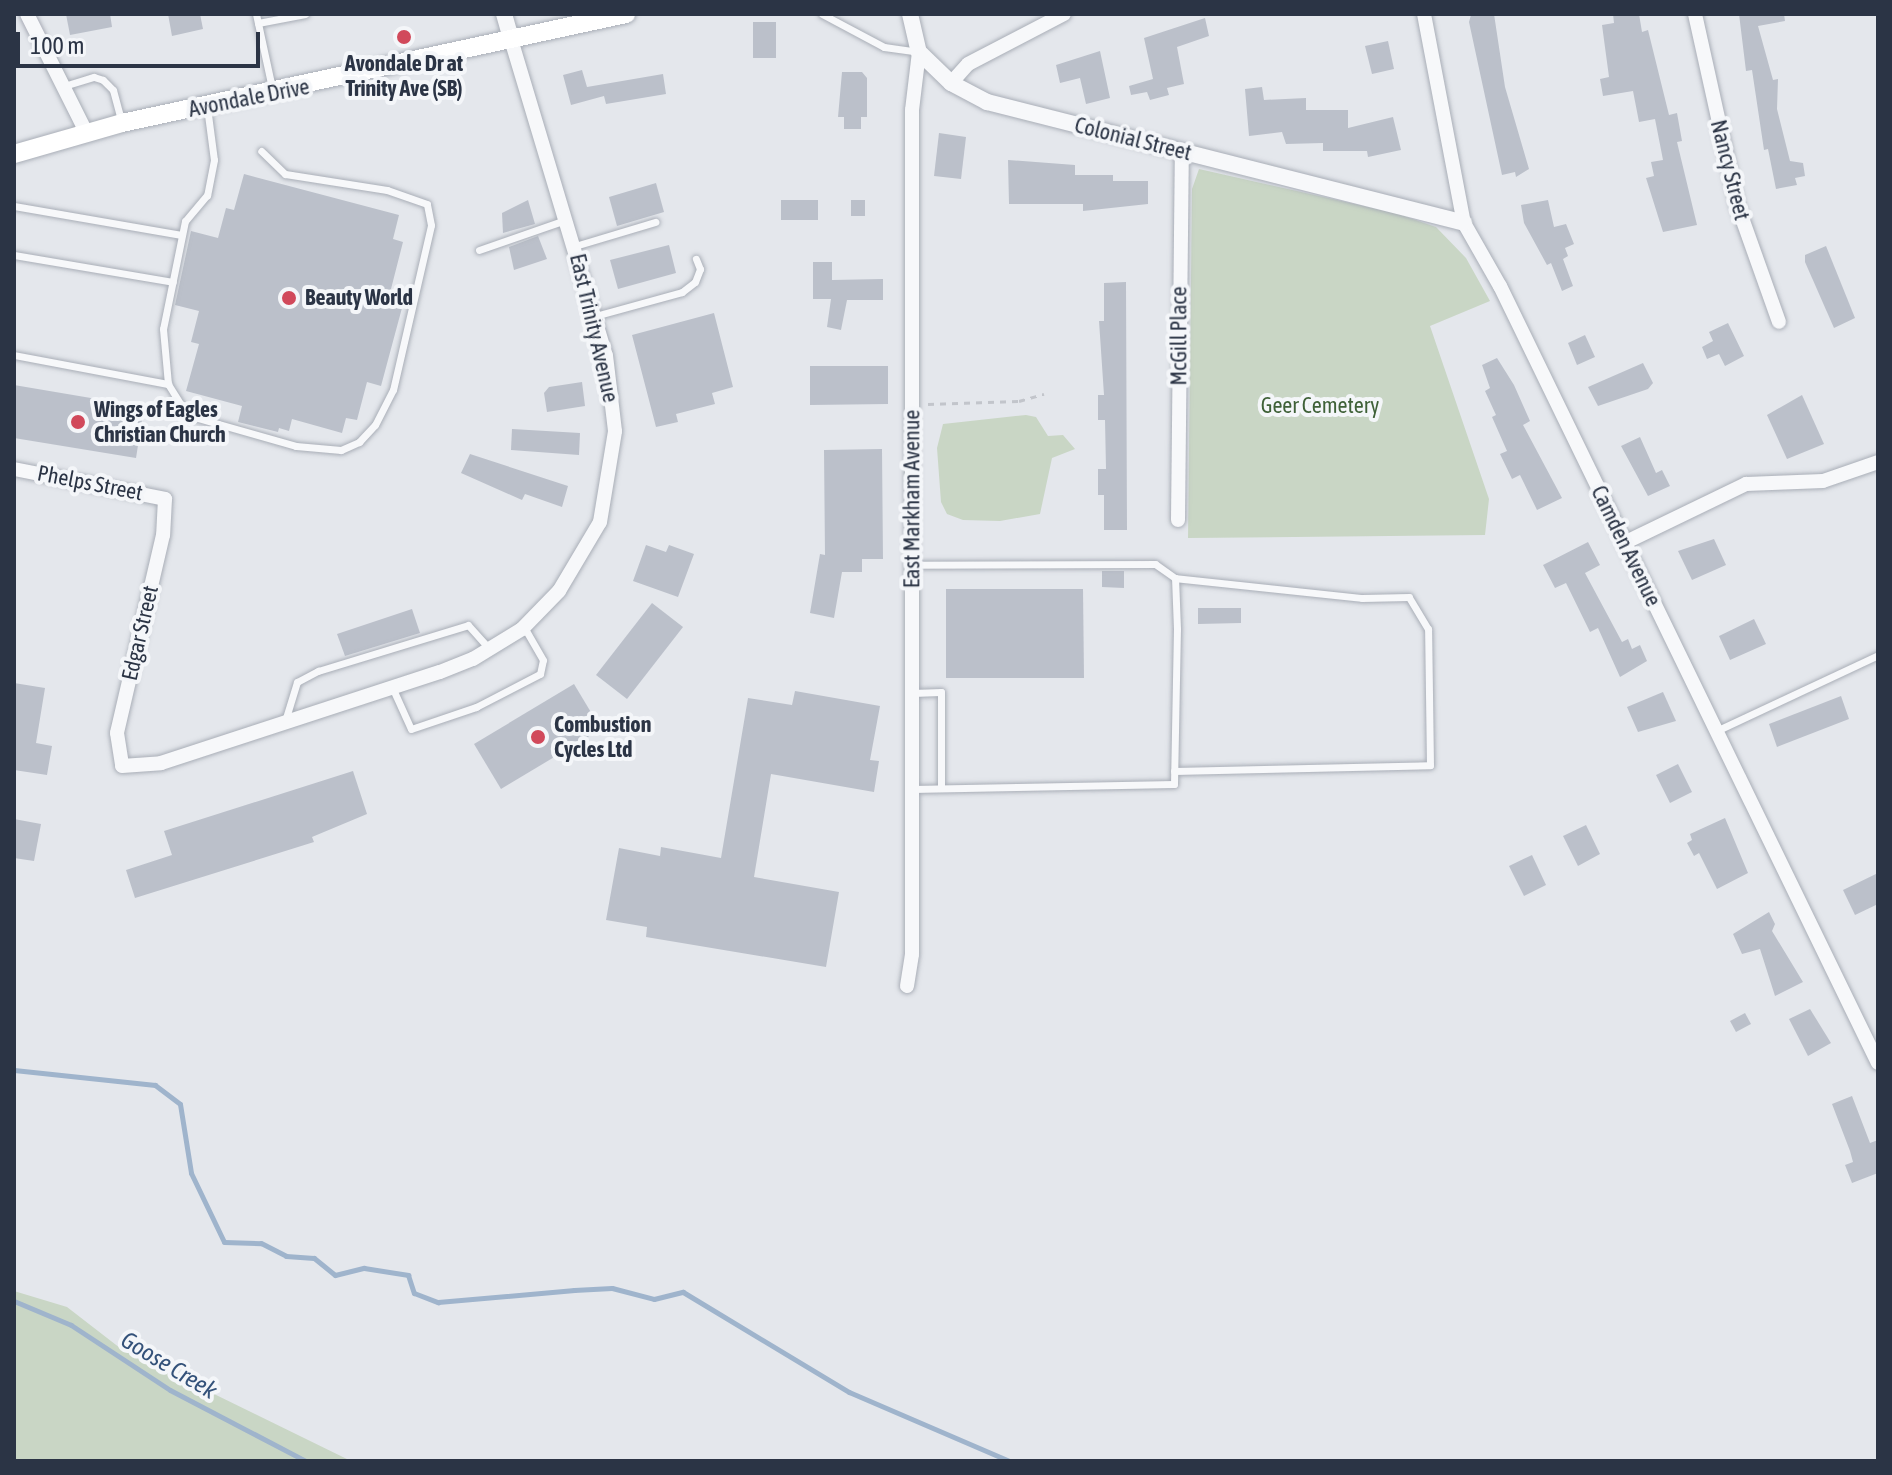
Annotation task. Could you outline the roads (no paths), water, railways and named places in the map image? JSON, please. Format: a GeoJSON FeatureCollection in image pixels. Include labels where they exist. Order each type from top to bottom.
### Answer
{"type":"FeatureCollection","features":[{"type":"Feature","properties":{"kind":"main road","name":"Avondale Drive"},"geometry":{"type":"LineString","coordinates":[[14,154],[122,123],[273,94],[615,15]]}},
{"type":"Feature","properties":{"kind":"street"},"geometry":{"type":"LineString","coordinates":[[27,14],[86,132]]}},
{"type":"Feature","properties":{"kind":"street","name":"East Trinity Avenue"},"geometry":{"type":"LineString","coordinates":[[122,766],[161,763],[392,687],[490,650],[524,627],[579,562],[608,498],[614,394],[575,246],[504,14]]}},
{"type":"Feature","properties":{"kind":"street","name":"East Markham Avenue"},"geometry":{"type":"LineString","coordinates":[[907,986],[912,954],[912,110],[919,52],[910,14]]}},
{"type":"Feature","properties":{"kind":"street"},"geometry":{"type":"LineString","coordinates":[[951,83],[968,64],[1064,14]]}},
{"type":"Feature","properties":{"kind":"street","name":"Camden Avenue"},"geometry":{"type":"LineString","coordinates":[[1424,14],[1464,223],[1500,286],[1878,1063]]}},
{"type":"Feature","properties":{"kind":"street","name":"Nancy Street"},"geometry":{"type":"LineString","coordinates":[[1695,14],[1737,204],[1779,322]]}},
{"type":"Feature","properties":{"kind":"street","name":"Colonial Street"},"geometry":{"type":"LineString","coordinates":[[919,52],[951,83],[987,102],[1464,223]]}},
{"type":"Feature","properties":{"kind":"street","name":"McGill Place"},"geometry":{"type":"LineString","coordinates":[[1178,520],[1182,151]]}},
{"type":"Feature","properties":{"kind":"street"},"geometry":{"type":"LineString","coordinates":[[1624,543],[1746,484],[1823,481],[1878,462]]}},
{"type":"Feature","properties":{"kind":"street","name":"Phelps Street"},"geometry":{"type":"LineString","coordinates":[[14,469],[165,499]]}},
{"type":"Feature","properties":{"kind":"street","name":"Edgar Street"},"geometry":{"type":"LineString","coordinates":[[122,766],[117,733],[163,535],[165,499]]}},
{"type":"Feature","properties":{"kind":"lane"},"geometry":{"type":"LineString","coordinates":[[256,14],[273,94]]}},
{"type":"Feature","properties":{"kind":"lane"},"geometry":{"type":"LineString","coordinates":[[258,23],[305,14]]}},
{"type":"Feature","properties":{"kind":"lane"},"geometry":{"type":"LineString","coordinates":[[822,14],[884,47],[919,52]]}},
{"type":"Feature","properties":{"kind":"lane"},"geometry":{"type":"LineString","coordinates":[[64,86],[94,77],[103,80],[113,90],[122,123]]}},
{"type":"Feature","properties":{"kind":"lane"},"geometry":{"type":"LineString","coordinates":[[207,107],[214,160],[207,195],[185,221],[182,235],[163,329],[168,384],[187,415],[296,446],[341,450],[359,442],[375,425],[393,390],[431,225],[427,204],[387,190],[285,174],[261,151]]}},
{"type":"Feature","properties":{"kind":"lane"},"geometry":{"type":"LineString","coordinates":[[14,206],[182,235]]}},
{"type":"Feature","properties":{"kind":"lane"},"geometry":{"type":"LineString","coordinates":[[479,250],[567,220]]}},
{"type":"Feature","properties":{"kind":"lane"},"geometry":{"type":"LineString","coordinates":[[575,246],[655,222]]}},
{"type":"Feature","properties":{"kind":"lane"},"geometry":{"type":"LineString","coordinates":[[14,255],[173,282]]}},
{"type":"Feature","properties":{"kind":"lane"},"geometry":{"type":"LineString","coordinates":[[595,316],[682,292],[695,282],[700,269],[696,259]]}},
{"type":"Feature","properties":{"kind":"lane"},"geometry":{"type":"LineString","coordinates":[[14,355],[168,384]]}},
{"type":"Feature","properties":{"kind":"lane"},"geometry":{"type":"LineString","coordinates":[[912,565],[1155,564],[1175,578],[1362,598],[1409,597],[1428,629],[1430,765],[1174,771]]}},
{"type":"Feature","properties":{"kind":"lane"},"geometry":{"type":"LineString","coordinates":[[912,789],[1174,784],[1175,578]]}},
{"type":"Feature","properties":{"kind":"lane"},"geometry":{"type":"LineString","coordinates":[[285,721],[297,682],[318,671],[468,625],[490,650]]}},
{"type":"Feature","properties":{"kind":"lane"},"geometry":{"type":"LineString","coordinates":[[392,687],[411,729],[476,707],[540,674],[543,660],[524,627]]}},
{"type":"Feature","properties":{"kind":"lane"},"geometry":{"type":"LineString","coordinates":[[1716,731],[1878,655]]}},
{"type":"Feature","properties":{"kind":"lane"},"geometry":{"type":"LineString","coordinates":[[912,693],[941,692],[941,788]]}},
{"type":"Feature","properties":{"kind":"waterway"},"geometry":{"type":"LineString","coordinates":[[14,1070],[155,1085],[180,1104],[191,1173],[224,1242],[261,1243],[286,1256],[314,1258],[335,1275],[364,1268],[408,1275],[414,1293],[438,1302],[612,1288],[654,1299],[683,1292],[849,1392],[1009,1461]]}},
{"type":"Feature","properties":{"kind":"waterway","name":"Goose Creek"},"geometry":{"type":"LineString","coordinates":[[14,1301],[71,1325],[170,1390],[306,1461]]}},
{"type":"Feature","properties":{"kind":"place","name":"Avondale Dr at Trinity Ave (SB)"},"geometry":{"type":"Point","coordinates":[404,37]}},
{"type":"Feature","properties":{"kind":"place","name":"Beauty World"},"geometry":{"type":"Point","coordinates":[289,298]}},
{"type":"Feature","properties":{"kind":"place","name":"Wings of Eagles Christian Church"},"geometry":{"type":"Point","coordinates":[78,422]}},
{"type":"Feature","properties":{"kind":"place","name":"Combustion Cycles Ltd"},"geometry":{"type":"Point","coordinates":[538,737]}},
{"type":"Feature","properties":{"kind":"park label","name":"Geer Cemetery"},"geometry":{"type":"Point","coordinates":[1320,406]}}]}
